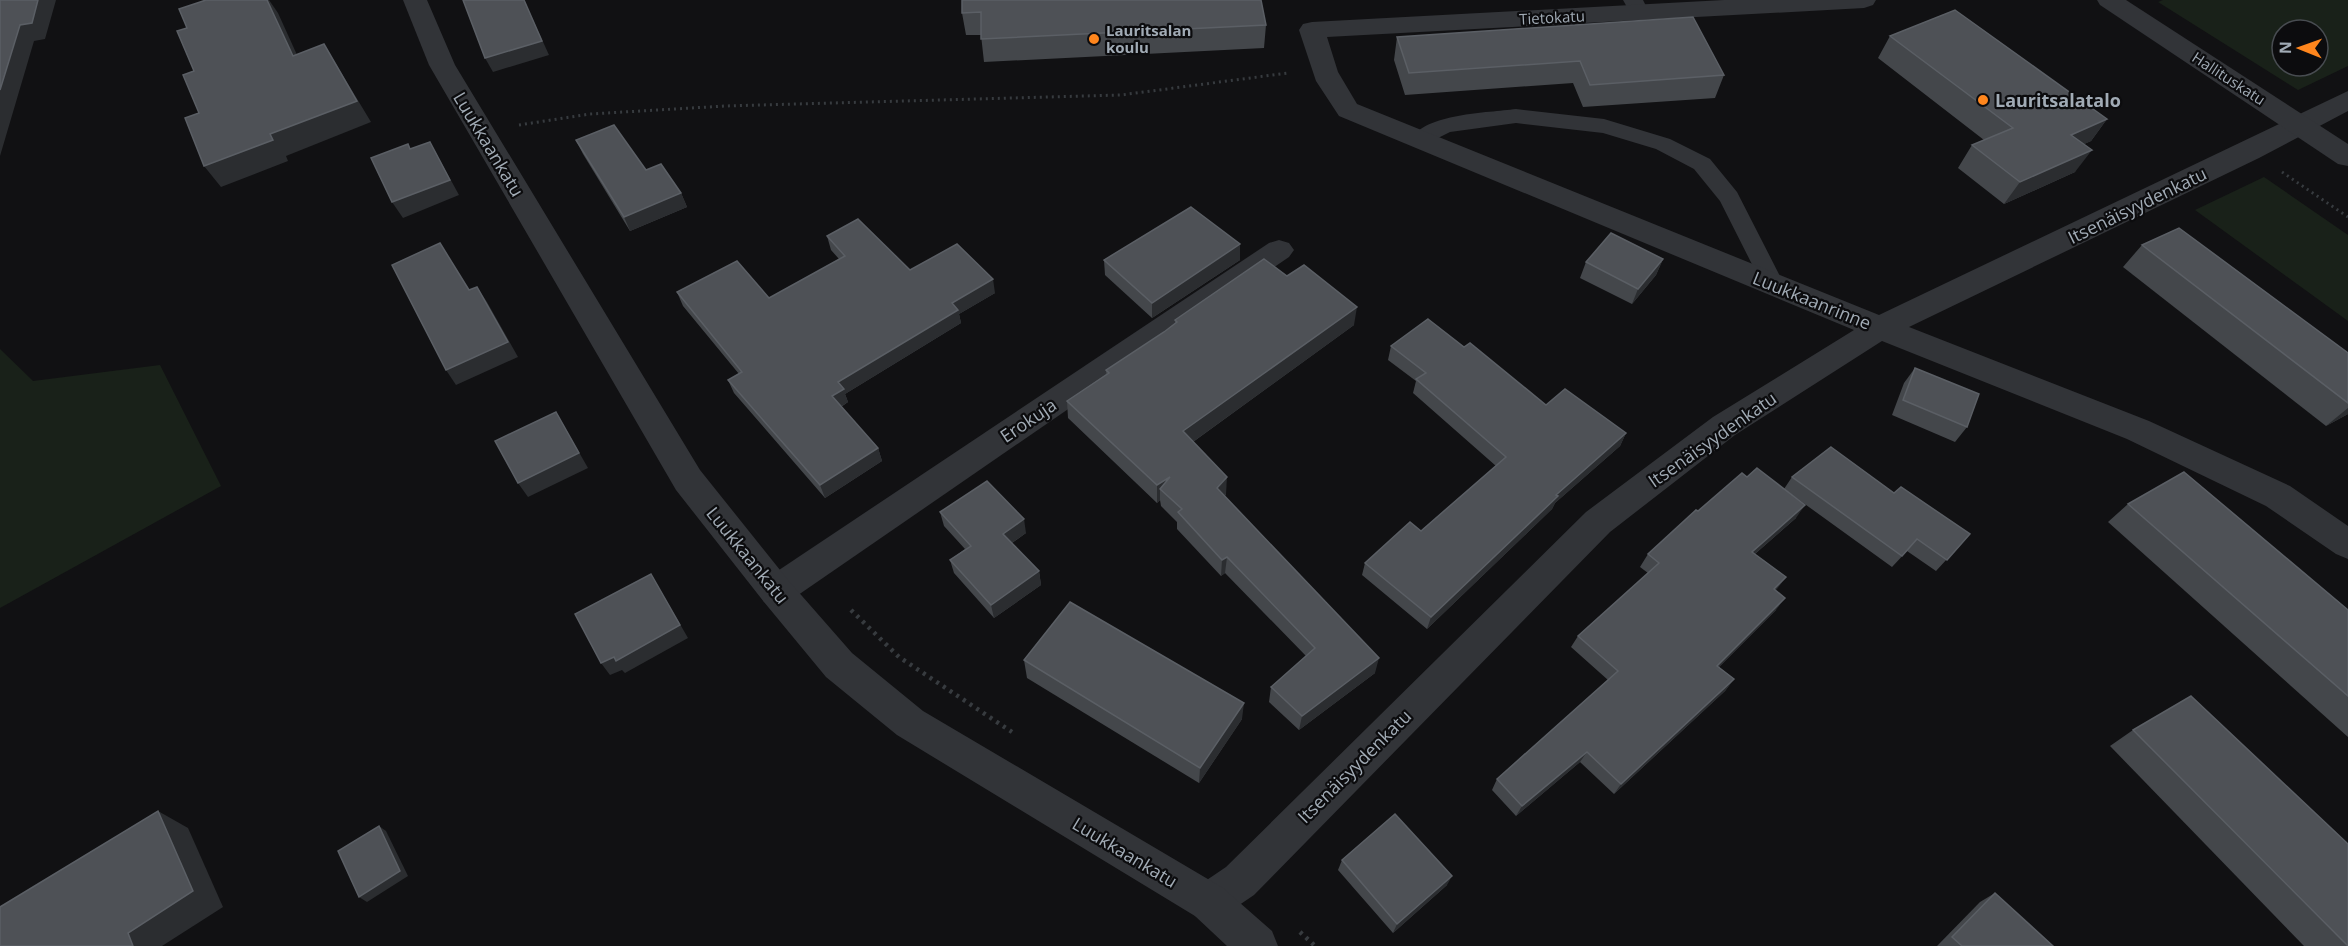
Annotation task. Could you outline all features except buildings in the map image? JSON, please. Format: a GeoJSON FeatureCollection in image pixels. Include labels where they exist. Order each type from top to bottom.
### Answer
{"type":"FeatureCollection","features":[{"type":"Feature","properties":{"kind":"street","name":"Luukkaankatu"},"geometry":{"type":"LineString","coordinates":[[415,0],[442,65],[688,480],[776,591],[839,665],[910,723],[1209,903],[1257,946]]}},
{"type":"Feature","properties":{"kind":"street","name":"Tietokatu"},"geometry":{"type":"LineString","coordinates":[[1312,30],[1636,6],[1864,0]]}},
{"type":"Feature","properties":{"kind":"street","name":"Hallituskatu"},"geometry":{"type":"LineString","coordinates":[[2109,0],[2348,157]]}},
{"type":"Feature","properties":{"kind":"street","name":"Luukkaanrinne"},"geometry":{"type":"LineString","coordinates":[[1312,30],[1322,69],[1331,88],[1348,110],[1880,328],[2138,430],[2278,496],[2348,544]]}},
{"type":"Feature","properties":{"kind":"street","name":"Itsenäisyydenkatu"},"geometry":{"type":"LineString","coordinates":[[1209,903],[1240,881],[1598,522],[1724,426],[1880,328],[2249,151],[2348,100]]}},
{"type":"Feature","properties":{"kind":"street","name":"Erokuja"},"geometry":{"type":"LineString","coordinates":[[776,591],[1279,250]]}},
{"type":"Feature","properties":{"kind":"lane"},"geometry":{"type":"LineString","coordinates":[[1420,140],[1435,129],[1450,125],[1516,116],[1604,126],[1664,144],[1702,164],[1730,197],[1773,284]]}},
{"type":"Feature","properties":{"kind":"path"},"geometry":{"type":"LineString","coordinates":[[484,134],[506,127],[590,114],[958,98],[1121,95],[1322,69]]}},
{"type":"Feature","properties":{"kind":"path"},"geometry":{"type":"LineString","coordinates":[[2249,151],[2348,217]]}},
{"type":"Feature","properties":{"kind":"shaded area"},"geometry":{"type":"Polygon","coordinates":[[[2163,0],[2348,0],[2348,66],[2330,75],[2330,18],[2270,18],[2270,72],[2158,2],[2163,0]]]}},
{"type":"Feature","properties":{"kind":"shaded area"},"geometry":{"type":"Polygon","coordinates":[[[2279,78],[2323,78],[2298,90],[2279,78]]]}},
{"type":"Feature","properties":{"kind":"shaded area"},"geometry":{"type":"Polygon","coordinates":[[[2264,177],[2348,235],[2348,321],[2195,210],[2264,177]]]}},
{"type":"Feature","properties":{"kind":"shaded area"},"geometry":{"type":"Polygon","coordinates":[[[0,349],[33,381],[160,365],[221,486],[0,608],[0,349]]]}},
{"type":"Feature","properties":{"kind":"place","name":"Lauritsalan koulu"},"geometry":{"type":"Point","coordinates":[1094,39]}},
{"type":"Feature","properties":{"kind":"place","name":"Lauritsalatalo"},"geometry":{"type":"Point","coordinates":[1983,100]}}]}
